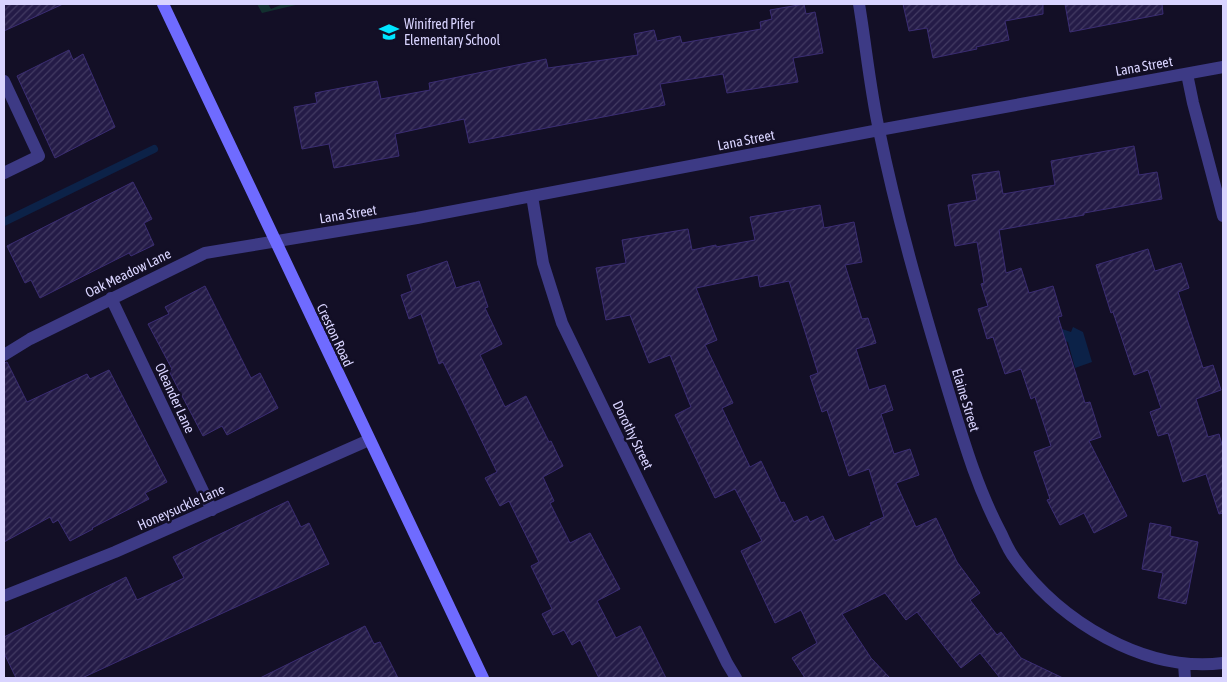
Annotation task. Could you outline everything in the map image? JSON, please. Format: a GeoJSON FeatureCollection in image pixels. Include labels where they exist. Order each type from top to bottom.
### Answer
{"type":"FeatureCollection","features":[{"type":"Feature","properties":{"kind":"main road","name":"Creston Road"},"geometry":{"type":"LineString","coordinates":[[163,4],[483,678]]}},
{"type":"Feature","properties":{"kind":"street","name":"Elaine Street"},"geometry":{"type":"LineString","coordinates":[[859,4],[879,130],[912,271],[971,466],[991,515],[1014,558],[1042,592],[1075,620],[1110,640],[1141,652],[1184,664],[1223,663]]}},
{"type":"Feature","properties":{"kind":"street","name":"Lana Street"},"geometry":{"type":"LineString","coordinates":[[274,241],[417,218],[1223,67]]}},
{"type":"Feature","properties":{"kind":"street"},"geometry":{"type":"LineString","coordinates":[[1187,74],[1223,216]]}},
{"type":"Feature","properties":{"kind":"street"},"geometry":{"type":"LineString","coordinates":[[4,81],[39,156],[4,173]]}},
{"type":"Feature","properties":{"kind":"street","name":"Dorothy Street"},"geometry":{"type":"LineString","coordinates":[[532,196],[543,263],[562,323],[727,664],[736,678]]}},
{"type":"Feature","properties":{"kind":"street","name":"Oak Meadow Lane"},"geometry":{"type":"LineString","coordinates":[[4,355],[30,339],[205,253],[274,241]]}},
{"type":"Feature","properties":{"kind":"street","name":"Oleander Lane"},"geometry":{"type":"LineString","coordinates":[[111,298],[212,510]]}},
{"type":"Feature","properties":{"kind":"street","name":"Honeysuckle Lane"},"geometry":{"type":"LineString","coordinates":[[4,596],[114,552],[369,440]]}},
{"type":"Feature","properties":{"kind":"street"},"geometry":{"type":"LineString","coordinates":[[1184,664],[1184,678]]}},
{"type":"Feature","properties":{"kind":"green space"},"geometry":{"type":"Polygon","coordinates":[[[257,4],[268,4],[271,9],[283,4],[300,4],[262,13],[257,4]]]}},
{"type":"Feature","properties":{"kind":"water"},"geometry":{"type":"Polygon","coordinates":[[[1073,327],[1083,332],[1092,362],[1075,368],[1068,342],[1057,338],[1062,329],[1071,332],[1073,327]]]}},
{"type":"Feature","properties":{"kind":"building"},"geometry":{"type":"Polygon","coordinates":[[[4,4],[63,4],[4,31],[4,4]]]}},
{"type":"Feature","properties":{"kind":"building"},"geometry":{"type":"Polygon","coordinates":[[[804,4],[806,14],[815,12],[823,53],[793,58],[798,82],[727,93],[723,74],[660,84],[665,105],[469,143],[464,119],[395,134],[399,156],[334,168],[329,144],[302,149],[294,107],[317,103],[315,93],[377,81],[381,99],[430,90],[429,83],[546,59],[548,68],[638,55],[634,34],[654,30],[657,41],[680,36],[682,43],[761,29],[760,22],[772,19],[770,10],[804,4]]]}},
{"type":"Feature","properties":{"kind":"building"},"geometry":{"type":"Polygon","coordinates":[[[903,4],[1043,4],[1043,14],[1005,21],[1009,40],[933,58],[927,28],[909,31],[903,4]]]}},
{"type":"Feature","properties":{"kind":"building"},"geometry":{"type":"Polygon","coordinates":[[[1065,4],[1162,4],[1163,14],[1070,32],[1065,4]]]}},
{"type":"Feature","properties":{"kind":"building"},"geometry":{"type":"Polygon","coordinates":[[[69,50],[73,60],[83,54],[115,127],[55,158],[17,76],[69,50]]]}},
{"type":"Feature","properties":{"kind":"building"},"geometry":{"type":"Polygon","coordinates":[[[1134,146],[1139,175],[1157,172],[1162,199],[999,230],[1006,273],[1021,268],[1029,293],[1053,286],[1062,316],[1058,317],[1085,403],[1090,402],[1101,437],[1089,441],[1127,516],[1094,533],[1084,513],[1060,525],[1047,500],[1050,499],[1034,452],[1051,446],[1035,397],[1031,399],[1021,369],[1005,374],[993,337],[987,339],[978,309],[988,306],[981,284],[984,283],[977,242],[955,246],[948,205],[977,200],[972,175],[999,171],[1003,194],[1055,185],[1051,161],[1134,146]]]}},
{"type":"Feature","properties":{"kind":"building"},"geometry":{"type":"Polygon","coordinates":[[[133,182],[152,219],[144,223],[154,245],[131,256],[129,253],[40,298],[31,280],[25,283],[7,246],[133,182]]]}},
{"type":"Feature","properties":{"kind":"building"},"geometry":{"type":"Polygon","coordinates":[[[820,205],[824,228],[854,222],[862,262],[845,265],[862,319],[868,318],[876,343],[856,349],[869,390],[885,385],[893,410],[881,414],[894,454],[910,449],[919,475],[896,483],[916,527],[936,518],[957,562],[980,593],[970,600],[997,635],[1001,632],[1021,658],[1063,678],[1000,678],[980,653],[961,668],[917,612],[906,620],[885,593],[842,614],[871,658],[890,678],[805,678],[792,658],[817,643],[801,610],[775,623],[741,551],[762,541],[735,489],[715,498],[675,415],[691,407],[670,355],[649,363],[630,315],[606,320],[596,268],[626,263],[622,240],[688,229],[692,250],[755,240],[750,217],[820,205]],[[758,275],[696,288],[717,340],[705,345],[733,403],[722,408],[750,467],[761,461],[781,503],[784,502],[794,522],[807,516],[810,522],[823,516],[835,541],[884,517],[869,469],[849,476],[827,410],[822,412],[810,376],[818,373],[789,281],[760,287],[758,275]]]}},
{"type":"Feature","properties":{"kind":"building"},"geometry":{"type":"Polygon","coordinates":[[[1148,249],[1155,271],[1181,263],[1189,288],[1178,292],[1203,368],[1213,365],[1221,390],[1196,399],[1208,437],[1219,434],[1223,448],[1223,513],[1219,514],[1206,474],[1183,482],[1168,433],[1158,436],[1150,412],[1161,408],[1148,370],[1134,375],[1096,265],[1148,249]]]}},
{"type":"Feature","properties":{"kind":"building"},"geometry":{"type":"Polygon","coordinates":[[[447,261],[456,288],[479,281],[488,307],[485,308],[502,344],[480,355],[505,407],[526,396],[563,466],[543,477],[554,501],[550,503],[570,543],[590,533],[620,589],[597,601],[616,638],[640,626],[666,678],[599,678],[580,640],[572,645],[564,630],[553,635],[542,614],[552,609],[531,566],[539,562],[509,501],[500,506],[485,478],[497,472],[443,362],[439,364],[421,314],[409,319],[401,295],[412,291],[407,275],[447,261]]]}},
{"type":"Feature","properties":{"kind":"building"},"geometry":{"type":"Polygon","coordinates":[[[205,286],[251,378],[260,373],[278,408],[227,435],[222,426],[203,436],[169,371],[172,369],[148,324],[169,314],[165,307],[205,286]]]}},
{"type":"Feature","properties":{"kind":"building"},"geometry":{"type":"Polygon","coordinates":[[[7,362],[27,402],[87,374],[90,379],[109,370],[167,482],[145,493],[149,499],[70,541],[58,520],[53,523],[50,517],[4,542],[4,363],[7,362]]]}},
{"type":"Feature","properties":{"kind":"building"},"geometry":{"type":"Polygon","coordinates":[[[288,501],[301,527],[309,523],[329,564],[82,678],[16,678],[4,653],[4,637],[126,577],[137,600],[184,578],[173,557],[288,501]]]}},
{"type":"Feature","properties":{"kind":"building"},"geometry":{"type":"Polygon","coordinates":[[[1150,523],[1171,527],[1170,536],[1198,542],[1186,604],[1158,598],[1163,573],[1142,569],[1150,523]]]}},
{"type":"Feature","properties":{"kind":"building"},"geometry":{"type":"Polygon","coordinates":[[[365,626],[374,644],[380,642],[398,678],[260,678],[365,626]]]}},
{"type":"Feature","properties":{"kind":"waterway"},"geometry":{"type":"LineString","coordinates":[[4,222],[154,149]]}},
{"type":"Feature","properties":{"kind":"place","name":"Winifred Pifer Elementary School"},"geometry":{"type":"Point","coordinates":[389,32]}}]}
